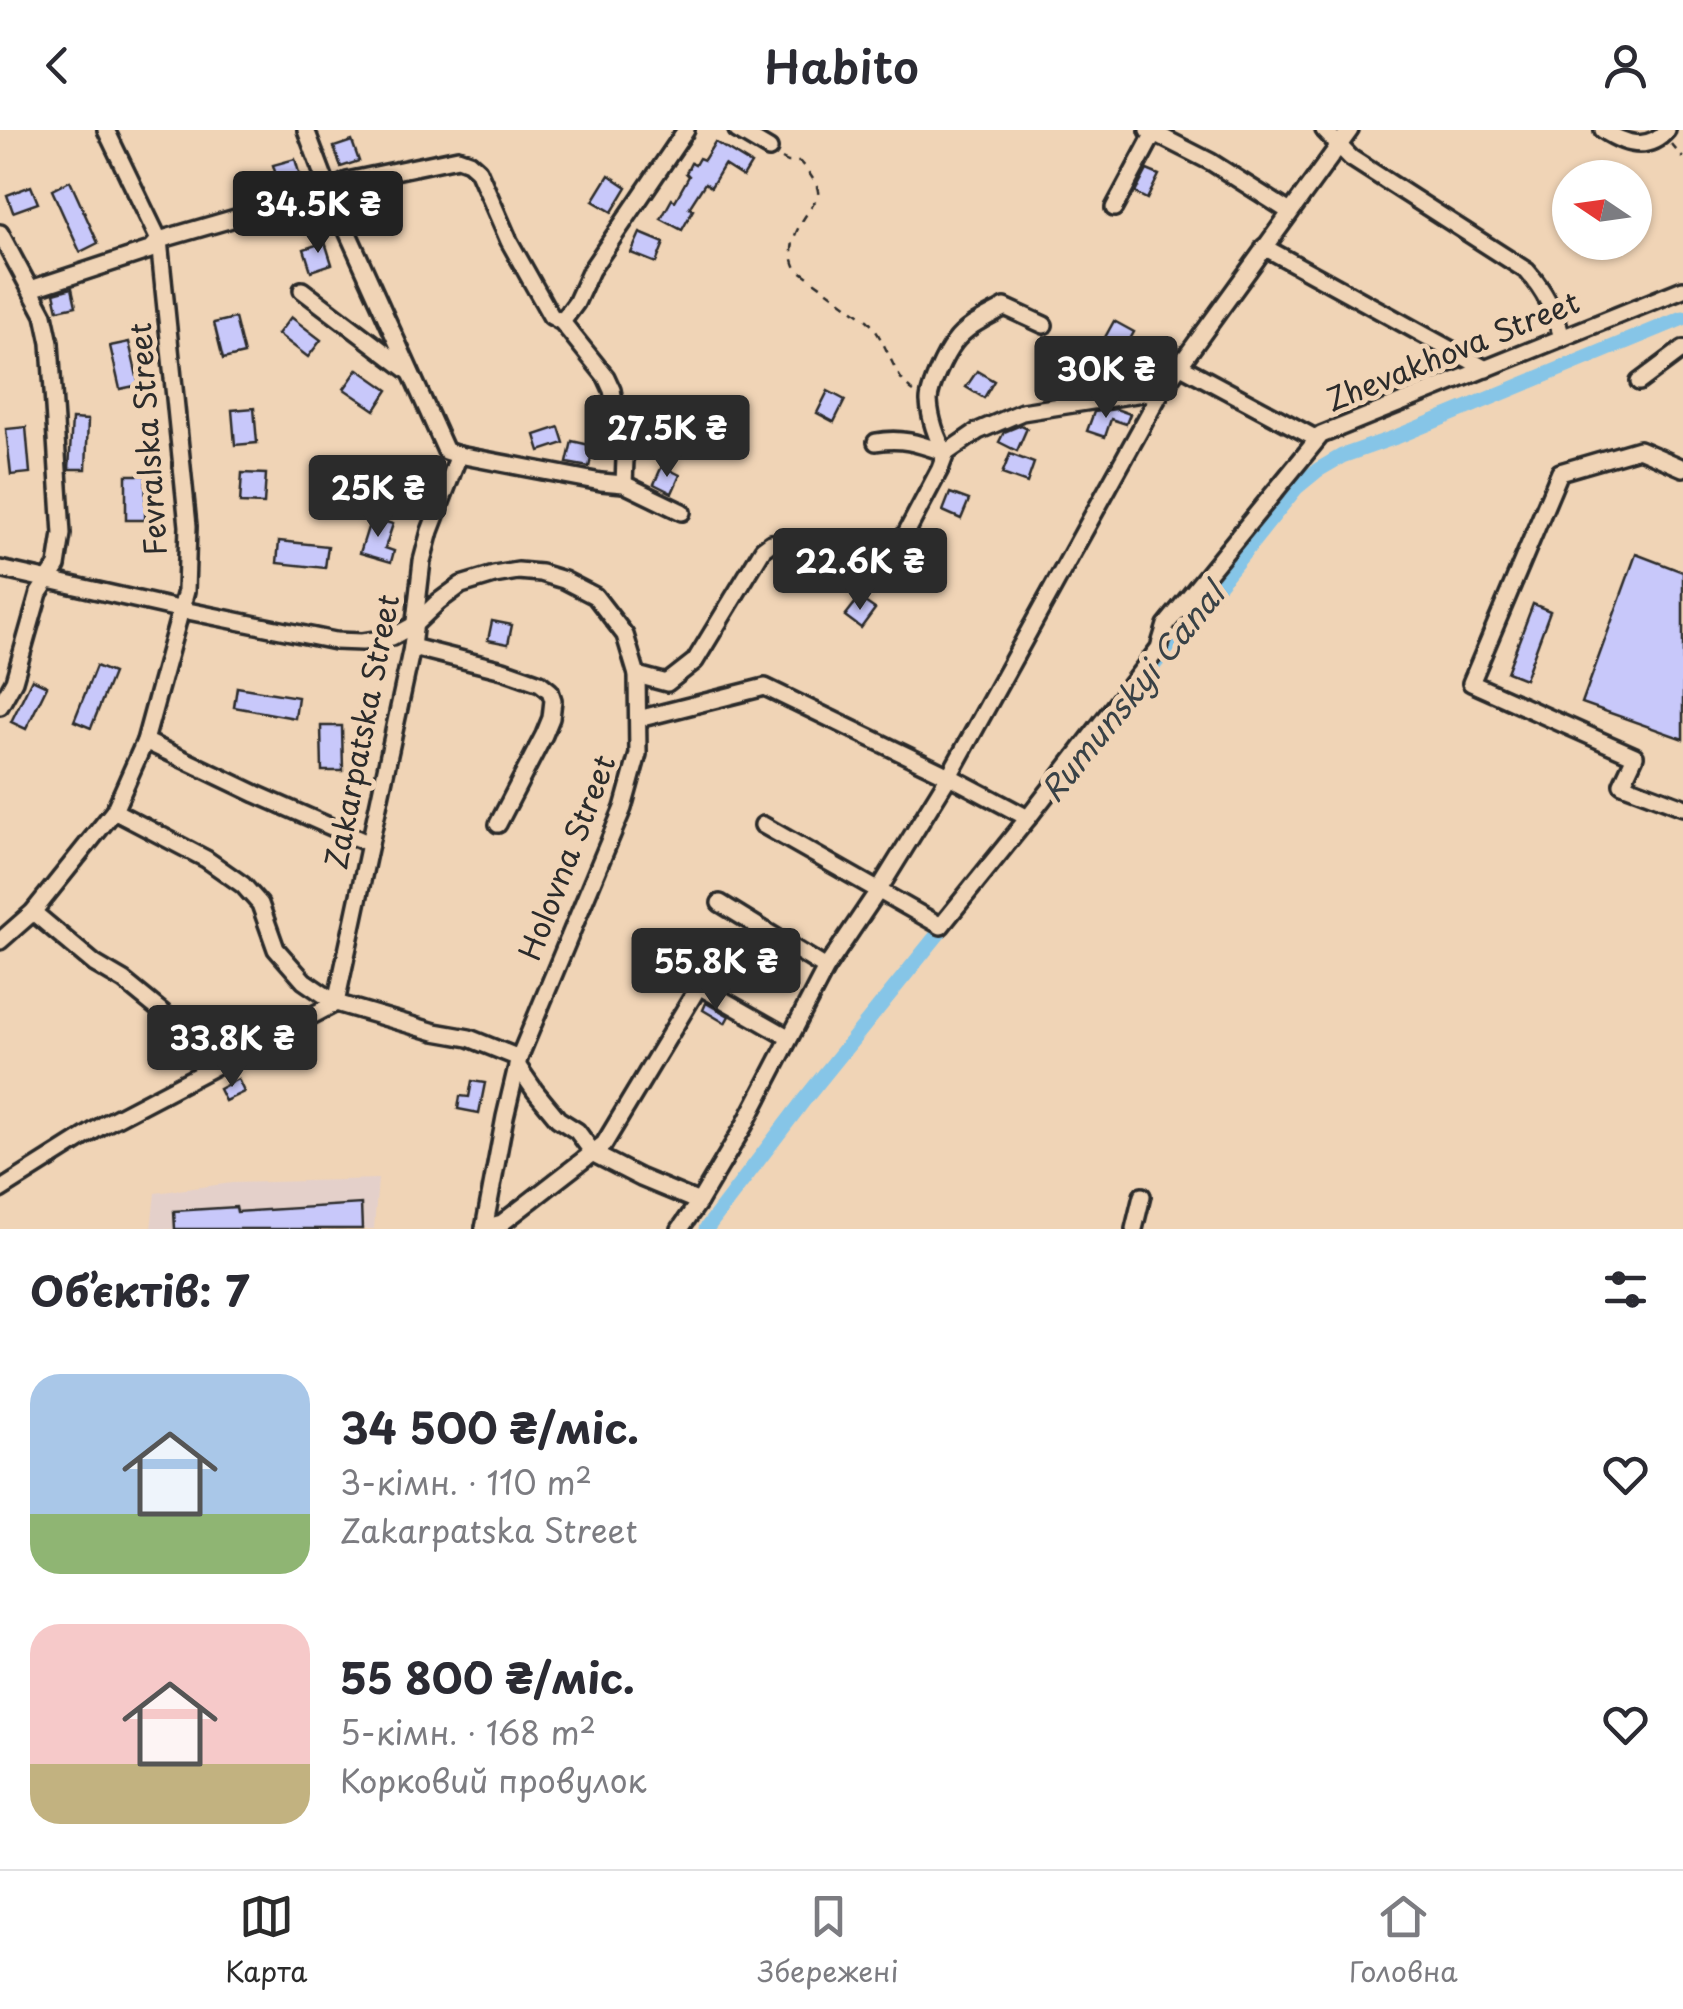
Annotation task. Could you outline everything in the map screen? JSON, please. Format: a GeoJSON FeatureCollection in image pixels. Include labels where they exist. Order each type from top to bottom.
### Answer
{"type":"FeatureCollection","features":[{"type":"Feature","properties":{"kind":"street","name":"Fevralska Street"},"geometry":{"type":"LineString","coordinates":[[4,932],[33,912],[114,812],[145,741],[186,590],[188,526],[159,240],[106,130]]}},
{"type":"Feature","properties":{"kind":"street"},"geometry":{"type":"LineString","coordinates":[[306,130],[446,451],[624,484],[682,512]]}},
{"type":"Feature","properties":{"kind":"street"},"geometry":{"type":"LineString","coordinates":[[562,322],[591,270],[686,130]]}},
{"type":"Feature","properties":{"kind":"street"},"geometry":{"type":"LineString","coordinates":[[737,130],[769,149]]}},
{"type":"Feature","properties":{"kind":"street"},"geometry":{"type":"LineString","coordinates":[[1324,130],[1351,158],[1527,271],[1557,319],[1562,338]]}},
{"type":"Feature","properties":{"kind":"street"},"geometry":{"type":"LineString","coordinates":[[680,1229],[744,1126],[826,968],[949,776],[1162,390],[1350,130]]}},
{"type":"Feature","properties":{"kind":"street"},"geometry":{"type":"LineString","coordinates":[[1603,130],[1618,140],[1638,145],[1663,135]]}},
{"type":"Feature","properties":{"kind":"street"},"geometry":{"type":"LineString","coordinates":[[1114,208],[1151,132],[1211,162],[1290,212]]}},
{"type":"Feature","properties":{"kind":"street"},"geometry":{"type":"LineString","coordinates":[[31,289],[150,250],[159,240],[330,190],[347,181],[458,158],[478,170],[524,271],[551,316],[562,322],[606,376],[625,459],[624,484]]}},
{"type":"Feature","properties":{"kind":"street"},"geometry":{"type":"LineString","coordinates":[[0,233],[6,263],[31,289],[44,315],[50,344],[62,534],[57,566],[40,593],[14,681],[0,706]]}},
{"type":"Feature","properties":{"kind":"street"},"geometry":{"type":"LineString","coordinates":[[1264,247],[1486,369]]}},
{"type":"Feature","properties":{"kind":"street"},"geometry":{"type":"LineString","coordinates":[[302,290],[412,373]]}},
{"type":"Feature","properties":{"kind":"street","name":"Zhevakhova Street"},"geometry":{"type":"LineString","coordinates":[[878,891],[941,926],[1160,648],[1166,625],[1317,439],[1683,290]]}},
{"type":"Feature","properties":{"kind":"street"},"geometry":{"type":"LineString","coordinates":[[946,452],[938,442],[928,398],[954,342],[1004,307],[1044,325]]}},
{"type":"Feature","properties":{"kind":"street"},"geometry":{"type":"LineString","coordinates":[[1639,382],[1683,349]]}},
{"type":"Feature","properties":{"kind":"street"},"geometry":{"type":"LineString","coordinates":[[1179,365],[1317,439]]}},
{"type":"Feature","properties":{"kind":"street"},"geometry":{"type":"LineString","coordinates":[[637,675],[667,683],[695,661],[763,549],[771,543],[784,542],[860,578],[875,580],[886,573],[946,452],[978,431],[1022,412],[1162,390]]}},
{"type":"Feature","properties":{"kind":"street"},"geometry":{"type":"LineString","coordinates":[[876,442],[909,441],[946,452]]}},
{"type":"Feature","properties":{"kind":"street"},"geometry":{"type":"LineString","coordinates":[[1683,468],[1639,449],[1560,472],[1471,683],[1635,756],[1622,784],[1683,807]]}},
{"type":"Feature","properties":{"kind":"street","name":"Zakarpatska Street"},"geometry":{"type":"LineString","coordinates":[[336,1003],[412,648],[422,560],[459,454]]}},
{"type":"Feature","properties":{"kind":"street","name":"Holovna Street"},"geometry":{"type":"LineString","coordinates":[[0,569],[335,641],[362,642],[392,636],[414,625],[462,586],[518,571],[541,573],[595,596],[625,634],[637,675],[638,754],[623,808],[518,1061],[484,1228]]}},
{"type":"Feature","properties":{"kind":"street"},"geometry":{"type":"LineString","coordinates":[[412,648],[503,670],[540,683],[550,691],[550,718],[498,824]]}},
{"type":"Feature","properties":{"kind":"street"},"geometry":{"type":"LineString","coordinates":[[638,720],[764,687],[1028,818]]}},
{"type":"Feature","properties":{"kind":"street"},"geometry":{"type":"LineString","coordinates":[[145,741],[370,844]]}},
{"type":"Feature","properties":{"kind":"street"},"geometry":{"type":"LineString","coordinates":[[114,812],[206,858],[243,885],[260,904],[276,949],[304,981],[336,1003],[469,1038],[518,1061],[535,1092],[558,1119],[577,1131],[594,1154],[699,1202]]}},
{"type":"Feature","properties":{"kind":"street"},"geometry":{"type":"LineString","coordinates":[[764,826],[878,891]]}},
{"type":"Feature","properties":{"kind":"street"},"geometry":{"type":"LineString","coordinates":[[720,903],[826,968]]}},
{"type":"Feature","properties":{"kind":"street"},"geometry":{"type":"LineString","coordinates":[[33,912],[222,1061]]}},
{"type":"Feature","properties":{"kind":"street"},"geometry":{"type":"LineString","coordinates":[[676,973],[788,1038]]}},
{"type":"Feature","properties":{"kind":"street"},"geometry":{"type":"LineString","coordinates":[[484,1228],[502,1223],[604,1144],[699,986]]}},
{"type":"Feature","properties":{"kind":"street"},"geometry":{"type":"LineString","coordinates":[[3,1182],[336,1003]]}},
{"type":"Feature","properties":{"kind":"street"},"geometry":{"type":"LineString","coordinates":[[1134,1229],[1142,1196]]}},
{"type":"Feature","properties":{"kind":"path"},"geometry":{"type":"LineString","coordinates":[[769,149],[788,162],[800,162],[818,191],[791,248],[796,268],[878,330],[902,379],[912,392],[928,398]]}},
{"type":"Feature","properties":{"kind":"shaded area"},"geometry":{"type":"Polygon","coordinates":[[[378,1179],[374,1229],[151,1229],[155,1193],[232,1183],[378,1179]]]}},
{"type":"Feature","properties":{"kind":"building"},"geometry":{"type":"Polygon","coordinates":[[[352,141],[359,161],[341,167],[334,147],[352,141]]]}},
{"type":"Feature","properties":{"kind":"building"},"geometry":{"type":"Polygon","coordinates":[[[715,142],[751,164],[743,177],[724,165],[711,187],[705,183],[689,208],[693,210],[682,230],[661,219],[689,176],[686,173],[691,163],[695,165],[699,158],[704,160],[715,142]]]}},
{"type":"Feature","properties":{"kind":"building"},"geometry":{"type":"Polygon","coordinates":[[[295,159],[300,176],[278,182],[273,165],[295,159]]]}},
{"type":"Feature","properties":{"kind":"building"},"geometry":{"type":"Polygon","coordinates":[[[1147,170],[1159,175],[1147,199],[1135,193],[1147,170]]]}},
{"type":"Feature","properties":{"kind":"building"},"geometry":{"type":"Polygon","coordinates":[[[609,175],[627,187],[612,212],[593,201],[609,175]]]}},
{"type":"Feature","properties":{"kind":"building"},"geometry":{"type":"Polygon","coordinates":[[[70,181],[98,243],[80,252],[52,190],[70,181]]]}},
{"type":"Feature","properties":{"kind":"building"},"geometry":{"type":"Polygon","coordinates":[[[31,186],[38,203],[13,212],[7,195],[31,186]]]}},
{"type":"Feature","properties":{"kind":"building"},"geometry":{"type":"Polygon","coordinates":[[[386,189],[396,212],[378,219],[369,196],[386,189]]]}},
{"type":"Feature","properties":{"kind":"building"},"geometry":{"type":"Polygon","coordinates":[[[640,233],[664,243],[656,263],[631,253],[640,233]]]}},
{"type":"Feature","properties":{"kind":"building"},"geometry":{"type":"Polygon","coordinates":[[[325,242],[332,264],[311,271],[304,249],[325,242]]]}},
{"type":"Feature","properties":{"kind":"building"},"geometry":{"type":"Polygon","coordinates":[[[72,288],[76,306],[58,310],[54,293],[72,288]]]}},
{"type":"Feature","properties":{"kind":"building"},"geometry":{"type":"Polygon","coordinates":[[[291,317],[321,340],[308,357],[278,334],[291,317]]]}},
{"type":"Feature","properties":{"kind":"building"},"geometry":{"type":"Polygon","coordinates":[[[235,318],[244,354],[223,359],[214,323],[235,318]]]}},
{"type":"Feature","properties":{"kind":"building"},"geometry":{"type":"Polygon","coordinates":[[[1114,321],[1134,332],[1123,352],[1103,341],[1114,321]]]}},
{"type":"Feature","properties":{"kind":"building"},"geometry":{"type":"Polygon","coordinates":[[[129,342],[139,385],[120,389],[110,346],[129,342]]]}},
{"type":"Feature","properties":{"kind":"building"},"geometry":{"type":"Polygon","coordinates":[[[358,369],[388,390],[375,410],[344,389],[358,369]]]}},
{"type":"Feature","properties":{"kind":"building"},"geometry":{"type":"Polygon","coordinates":[[[977,371],[994,381],[984,398],[966,387],[977,371]]]}},
{"type":"Feature","properties":{"kind":"building"},"geometry":{"type":"Polygon","coordinates":[[[828,391],[845,400],[834,422],[817,413],[828,391]]]}},
{"type":"Feature","properties":{"kind":"building"},"geometry":{"type":"Polygon","coordinates":[[[254,408],[257,443],[235,445],[232,410],[254,408]]]}},
{"type":"Feature","properties":{"kind":"building"},"geometry":{"type":"Polygon","coordinates":[[[1116,409],[1130,414],[1126,424],[1111,419],[1105,437],[1087,431],[1094,412],[1116,409]]]}},
{"type":"Feature","properties":{"kind":"building"},"geometry":{"type":"Polygon","coordinates":[[[72,419],[88,420],[86,469],[69,469],[72,419]]]}},
{"type":"Feature","properties":{"kind":"building"},"geometry":{"type":"Polygon","coordinates":[[[1021,425],[1027,428],[1017,451],[999,442],[1004,432],[1021,425]]]}},
{"type":"Feature","properties":{"kind":"building"},"geometry":{"type":"Polygon","coordinates":[[[26,427],[30,473],[11,475],[6,429],[26,427]]]}},
{"type":"Feature","properties":{"kind":"building"},"geometry":{"type":"Polygon","coordinates":[[[559,427],[564,443],[540,451],[535,435],[559,427]]]}},
{"type":"Feature","properties":{"kind":"building"},"geometry":{"type":"Polygon","coordinates":[[[572,441],[594,446],[589,467],[567,463],[572,441]]]}},
{"type":"Feature","properties":{"kind":"building"},"geometry":{"type":"Polygon","coordinates":[[[1010,454],[1034,463],[1027,483],[1002,474],[1010,454]]]}},
{"type":"Feature","properties":{"kind":"building"},"geometry":{"type":"Polygon","coordinates":[[[396,460],[417,467],[405,500],[384,493],[396,460]]]}},
{"type":"Feature","properties":{"kind":"building"},"geometry":{"type":"Polygon","coordinates":[[[662,466],[680,475],[672,493],[654,484],[662,466]]]}},
{"type":"Feature","properties":{"kind":"building"},"geometry":{"type":"Polygon","coordinates":[[[242,473],[266,474],[264,504],[240,503],[242,473]]]}},
{"type":"Feature","properties":{"kind":"building"},"geometry":{"type":"Polygon","coordinates":[[[126,475],[146,475],[145,520],[126,520],[126,475]]]}},
{"type":"Feature","properties":{"kind":"building"},"geometry":{"type":"Polygon","coordinates":[[[950,493],[969,500],[961,519],[943,511],[950,493]]]}},
{"type":"Feature","properties":{"kind":"building"},"geometry":{"type":"Polygon","coordinates":[[[371,518],[393,524],[385,548],[394,551],[391,562],[360,553],[371,518]]]}},
{"type":"Feature","properties":{"kind":"building"},"geometry":{"type":"Polygon","coordinates":[[[279,541],[328,546],[325,568],[277,563],[279,541]]]}},
{"type":"Feature","properties":{"kind":"building"},"geometry":{"type":"Polygon","coordinates":[[[1636,554],[1683,572],[1683,739],[1582,703],[1636,554]]]}},
{"type":"Feature","properties":{"kind":"building"},"geometry":{"type":"Polygon","coordinates":[[[859,598],[875,609],[861,628],[845,616],[859,598]]]}},
{"type":"Feature","properties":{"kind":"building"},"geometry":{"type":"Polygon","coordinates":[[[1533,604],[1550,611],[1525,679],[1507,672],[1533,604]]]}},
{"type":"Feature","properties":{"kind":"building"},"geometry":{"type":"Polygon","coordinates":[[[492,621],[512,625],[508,644],[488,640],[492,621]]]}},
{"type":"Feature","properties":{"kind":"building"},"geometry":{"type":"Polygon","coordinates":[[[96,666],[113,673],[91,728],[74,721],[96,666]]]}},
{"type":"Feature","properties":{"kind":"building"},"geometry":{"type":"Polygon","coordinates":[[[32,679],[47,686],[26,729],[11,722],[32,679]]]}},
{"type":"Feature","properties":{"kind":"building"},"geometry":{"type":"Polygon","coordinates":[[[237,687],[298,697],[295,718],[234,707],[237,687]]]}},
{"type":"Feature","properties":{"kind":"building"},"geometry":{"type":"Polygon","coordinates":[[[321,726],[342,726],[343,771],[322,771],[321,726]]]}},
{"type":"Feature","properties":{"kind":"building"},"geometry":{"type":"Polygon","coordinates":[[[706,1003],[729,1016],[725,1023],[703,1010],[706,1003]]]}},
{"type":"Feature","properties":{"kind":"building"},"geometry":{"type":"Polygon","coordinates":[[[238,1079],[244,1092],[225,1101],[219,1089],[238,1079]]]}},
{"type":"Feature","properties":{"kind":"building"},"geometry":{"type":"Polygon","coordinates":[[[472,1081],[485,1083],[479,1113],[458,1109],[460,1096],[469,1097],[472,1081]]]}},
{"type":"Feature","properties":{"kind":"building"},"geometry":{"type":"Polygon","coordinates":[[[361,1204],[362,1229],[175,1229],[174,1211],[236,1207],[237,1212],[361,1204]]]}},
{"type":"Feature","properties":{"kind":"waterway","name":"Rumunskyi Canal"},"geometry":{"type":"LineString","coordinates":[[1153,666],[1296,488],[1318,470],[1342,456],[1683,318]]}},
{"type":"Feature","properties":{"kind":"waterway","name":"Rumunskyi Canal"},"geometry":{"type":"LineString","coordinates":[[706,1229],[951,918]]}}]}
